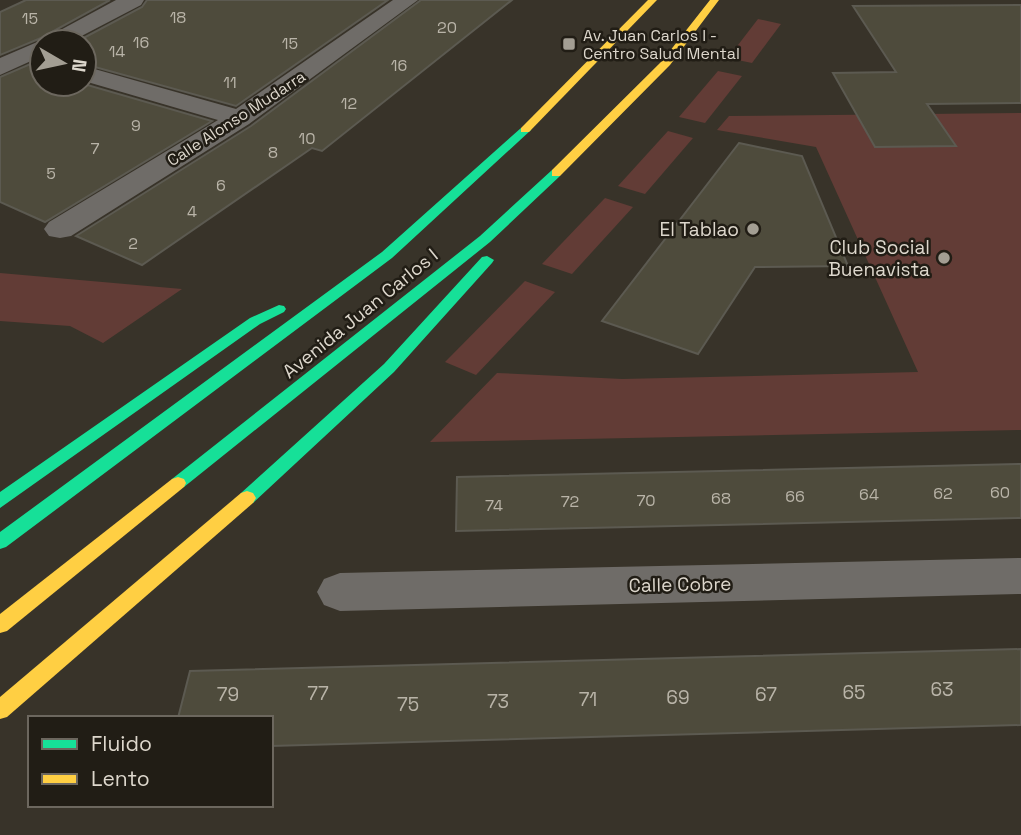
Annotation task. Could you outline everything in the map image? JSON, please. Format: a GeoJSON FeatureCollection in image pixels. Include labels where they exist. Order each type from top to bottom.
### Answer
{"type":"FeatureCollection","features":[{"type":"Feature","properties":{"kind":"main road","name":"Avenida Juan Carlos I"},"geometry":{"type":"LineString","coordinates":[[0,542],[387,256],[551,107],[653,0]]}},
{"type":"Feature","properties":{"kind":"main road","name":"Avenida Juan Carlos I"},"geometry":{"type":"LineString","coordinates":[[0,625],[485,239],[556,173],[666,63],[715,0]]}},
{"type":"Feature","properties":{"kind":"main road"},"geometry":{"type":"LineString","coordinates":[[0,710],[295,457],[389,368],[472,278],[556,173]]}},
{"type":"Feature","properties":{"kind":"main road"},"geometry":{"type":"LineString","coordinates":[[0,501],[254,321],[387,256]]}},
{"type":"Feature","properties":{"kind":"street"},"geometry":{"type":"LineString","coordinates":[[79,28],[132,0]]}},
{"type":"Feature","properties":{"kind":"street","name":"Calle Alonso Mudarra"},"geometry":{"type":"LineString","coordinates":[[60,229],[240,118],[407,0]]}},
{"type":"Feature","properties":{"kind":"street"},"geometry":{"type":"LineString","coordinates":[[0,48],[28,53]]}},
{"type":"Feature","properties":{"kind":"street"},"geometry":{"type":"LineString","coordinates":[[0,68],[28,58]]}},
{"type":"Feature","properties":{"kind":"street"},"geometry":{"type":"LineString","coordinates":[[98,77],[240,118]]}},
{"type":"Feature","properties":{"kind":"street","name":"Calle Cobre"},"geometry":{"type":"LineString","coordinates":[[340,592],[1021,576]]}},
{"type":"Feature","properties":{"kind":"shaded area"},"geometry":{"type":"Polygon","coordinates":[[[758,19],[781,24],[752,63],[728,58],[758,19]]]}},
{"type":"Feature","properties":{"kind":"shaded area"},"geometry":{"type":"Polygon","coordinates":[[[718,71],[742,76],[705,123],[679,117],[718,71]]]}},
{"type":"Feature","properties":{"kind":"shaded area"},"geometry":{"type":"Polygon","coordinates":[[[1021,113],[1021,430],[430,442],[497,373],[622,379],[918,372],[816,147],[717,130],[729,116],[1021,113]]]}},
{"type":"Feature","properties":{"kind":"shaded area"},"geometry":{"type":"Polygon","coordinates":[[[668,131],[693,138],[645,194],[618,186],[668,131]]]}},
{"type":"Feature","properties":{"kind":"shaded area"},"geometry":{"type":"Polygon","coordinates":[[[605,198],[633,207],[572,274],[542,264],[605,198]]]}},
{"type":"Feature","properties":{"kind":"shaded area"},"geometry":{"type":"Polygon","coordinates":[[[0,273],[182,289],[103,343],[70,326],[0,321],[0,273]]]}},
{"type":"Feature","properties":{"kind":"shaded area"},"geometry":{"type":"Polygon","coordinates":[[[525,281],[555,292],[476,375],[445,362],[525,281]]]}},
{"type":"Feature","properties":{"kind":"building"},"geometry":{"type":"Polygon","coordinates":[[[26,0],[110,0],[59,28],[28,28],[28,43],[0,55],[0,12],[26,0]]]}},
{"type":"Feature","properties":{"kind":"building"},"geometry":{"type":"Polygon","coordinates":[[[147,0],[388,0],[236,106],[98,68],[98,30],[142,7],[147,0]]]}},
{"type":"Feature","properties":{"kind":"building"},"geometry":{"type":"Polygon","coordinates":[[[421,0],[512,0],[322,151],[312,148],[142,265],[76,236],[251,126],[421,0]]]}},
{"type":"Feature","properties":{"kind":"building"},"geometry":{"type":"Polygon","coordinates":[[[1021,5],[1021,103],[927,104],[956,146],[875,147],[833,73],[896,72],[853,6],[1021,5]]]}},
{"type":"Feature","properties":{"kind":"building"},"geometry":{"type":"Polygon","coordinates":[[[28,65],[28,98],[98,98],[98,88],[212,121],[45,222],[0,202],[0,77],[28,65]]]}},
{"type":"Feature","properties":{"kind":"building","name":"El Tablao"},"geometry":{"type":"Polygon","coordinates":[[[739,143],[802,156],[848,266],[755,267],[698,354],[602,321],[739,143]]]}},
{"type":"Feature","properties":{"kind":"building"},"geometry":{"type":"Polygon","coordinates":[[[1021,464],[1021,518],[456,531],[457,477],[1021,464]]]}},
{"type":"Feature","properties":{"kind":"building"},"geometry":{"type":"Polygon","coordinates":[[[1021,649],[1021,725],[273,746],[273,716],[179,716],[190,671],[1021,649]]]}},
{"type":"Feature","properties":{"kind":"traffic: fast"},"geometry":{"type":"LineString","coordinates":[[0,542],[387,255],[525,130]]}},
{"type":"Feature","properties":{"kind":"traffic: fast"},"geometry":{"type":"LineString","coordinates":[[178,483],[485,239],[556,173]]}},
{"type":"Feature","properties":{"kind":"traffic: fast"},"geometry":{"type":"LineString","coordinates":[[247,498],[389,368],[487,260]]}},
{"type":"Feature","properties":{"kind":"traffic: fast"},"geometry":{"type":"LineString","coordinates":[[0,501],[255,321],[279,309]]}},
{"type":"Feature","properties":{"kind":"traffic: slow"},"geometry":{"type":"LineString","coordinates":[[525,130],[653,0]]}},
{"type":"Feature","properties":{"kind":"traffic: slow"},"geometry":{"type":"LineString","coordinates":[[556,173],[666,63],[715,0]]}},
{"type":"Feature","properties":{"kind":"traffic: slow"},"geometry":{"type":"LineString","coordinates":[[0,625],[178,483]]}},
{"type":"Feature","properties":{"kind":"traffic: slow"},"geometry":{"type":"LineString","coordinates":[[0,710],[247,498]]}},
{"type":"Feature","properties":{"kind":"place","name":"Av. Juan Carlos I - Centro Salud Mental"},"geometry":{"type":"Point","coordinates":[569,44]}},
{"type":"Feature","properties":{"kind":"place","name":"El Tablao"},"geometry":{"type":"Point","coordinates":[753,229]}},
{"type":"Feature","properties":{"kind":"place","name":"Club Social Buenavista"},"geometry":{"type":"Point","coordinates":[944,258]}}]}
